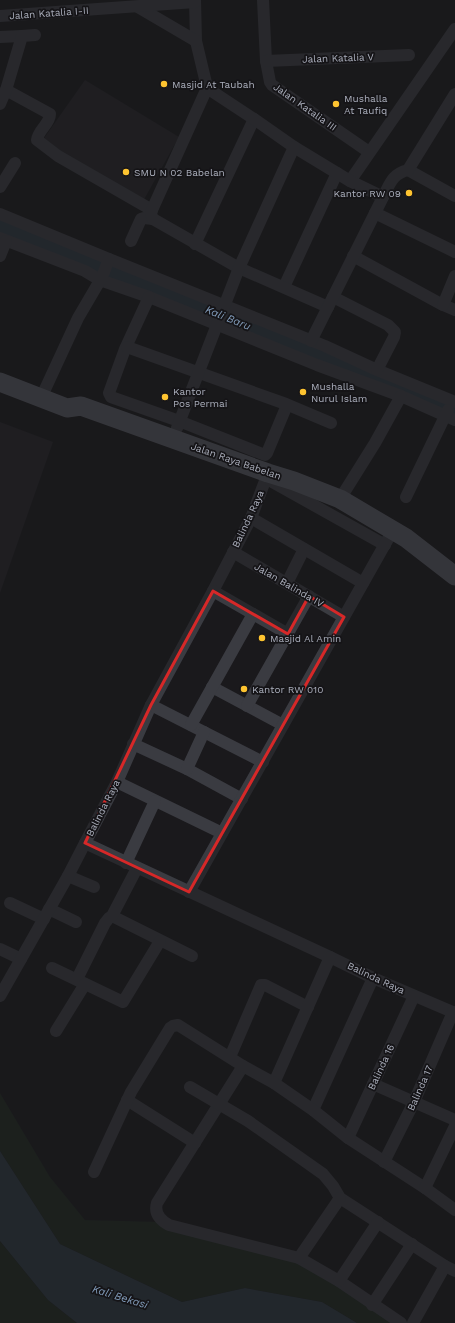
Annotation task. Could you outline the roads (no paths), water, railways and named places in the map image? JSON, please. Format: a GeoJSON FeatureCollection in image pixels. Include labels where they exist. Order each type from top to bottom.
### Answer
{"type":"FeatureCollection","features":[{"type":"Feature","properties":{"kind":"main road","name":"Jalan Raya Babelan"},"geometry":{"type":"LineString","coordinates":[[0,382],[67,408],[81,406],[267,476],[294,481],[340,499],[389,538],[406,538],[455,576]]}},
{"type":"Feature","properties":{"kind":"street","name":"Jalan Katalia III"},"geometry":{"type":"LineString","coordinates":[[263,0],[266,60],[270,82],[275,88],[369,152]]}},
{"type":"Feature","properties":{"kind":"street","name":"Jalan Katalia I-II"},"geometry":{"type":"LineString","coordinates":[[0,16],[195,1]]}},
{"type":"Feature","properties":{"kind":"street"},"geometry":{"type":"LineString","coordinates":[[195,1],[196,41],[206,83]]}},
{"type":"Feature","properties":{"kind":"street"},"geometry":{"type":"LineString","coordinates":[[138,6],[196,41]]}},
{"type":"Feature","properties":{"kind":"street"},"geometry":{"type":"LineString","coordinates":[[350,181],[455,29]]}},
{"type":"Feature","properties":{"kind":"street"},"geometry":{"type":"LineString","coordinates":[[0,37],[35,35]]}},
{"type":"Feature","properties":{"kind":"street"},"geometry":{"type":"LineString","coordinates":[[0,104],[6,90],[22,36]]}},
{"type":"Feature","properties":{"kind":"street","name":"Jalan Katalia V"},"geometry":{"type":"LineString","coordinates":[[266,60],[409,55]]}},
{"type":"Feature","properties":{"kind":"street"},"geometry":{"type":"LineString","coordinates":[[131,241],[141,219],[152,214],[207,88],[294,147],[350,181],[383,197]]}},
{"type":"Feature","properties":{"kind":"street"},"geometry":{"type":"LineString","coordinates":[[6,90],[50,114],[49,119],[38,135],[37,140],[58,156],[152,214],[195,244],[238,268],[284,287],[331,302],[388,325],[395,332],[394,337],[377,370]]}},
{"type":"Feature","properties":{"kind":"street"},"geometry":{"type":"LineString","coordinates":[[311,341],[394,176],[408,170],[455,94]]}},
{"type":"Feature","properties":{"kind":"street"},"geometry":{"type":"LineString","coordinates":[[195,244],[254,119]]}},
{"type":"Feature","properties":{"kind":"street"},"geometry":{"type":"LineString","coordinates":[[172,439],[238,268],[294,147]]}},
{"type":"Feature","properties":{"kind":"street"},"geometry":{"type":"LineString","coordinates":[[0,187],[15,164]]}},
{"type":"Feature","properties":{"kind":"street"},"geometry":{"type":"LineString","coordinates":[[408,170],[455,196]]}},
{"type":"Feature","properties":{"kind":"street"},"geometry":{"type":"LineString","coordinates":[[284,287],[337,173]]}},
{"type":"Feature","properties":{"kind":"street"},"geometry":{"type":"LineString","coordinates":[[375,213],[455,252]]}},
{"type":"Feature","properties":{"kind":"street"},"geometry":{"type":"LineString","coordinates":[[0,214],[109,261],[311,341],[377,370],[451,409]]}},
{"type":"Feature","properties":{"kind":"street"},"geometry":{"type":"LineString","coordinates":[[0,256],[3,240],[401,396],[451,409]]}},
{"type":"Feature","properties":{"kind":"street"},"geometry":{"type":"LineString","coordinates":[[353,256],[455,310]]}},
{"type":"Feature","properties":{"kind":"street"},"geometry":{"type":"LineString","coordinates":[[41,398],[78,318],[101,279],[109,261]]}},
{"type":"Feature","properties":{"kind":"street"},"geometry":{"type":"LineString","coordinates":[[443,305],[455,276]]}},
{"type":"Feature","properties":{"kind":"street"},"geometry":{"type":"LineString","coordinates":[[149,297],[127,347],[109,393],[110,396],[265,455],[287,405]]}},
{"type":"Feature","properties":{"kind":"street"},"geometry":{"type":"LineString","coordinates":[[127,347],[199,372],[331,423]]}},
{"type":"Feature","properties":{"kind":"street"},"geometry":{"type":"LineString","coordinates":[[318,363],[324,347]]}},
{"type":"Feature","properties":{"kind":"street"},"geometry":{"type":"LineString","coordinates":[[340,499],[375,443],[401,396]]}},
{"type":"Feature","properties":{"kind":"street"},"geometry":{"type":"LineString","coordinates":[[406,497],[451,409]]}},
{"type":"Feature","properties":{"kind":"street"},"geometry":{"type":"LineString","coordinates":[[189,892],[389,538],[267,476]]}},
{"type":"Feature","properties":{"kind":"street","name":"Balinda Raya"},"geometry":{"type":"LineString","coordinates":[[267,476],[250,518],[213,591],[151,705],[117,782],[85,843],[373,978],[454,1012]]}},
{"type":"Feature","properties":{"kind":"street"},"geometry":{"type":"LineString","coordinates":[[250,518],[363,583]]}},
{"type":"Feature","properties":{"kind":"street"},"geometry":{"type":"LineString","coordinates":[[287,583],[304,549]]}},
{"type":"Feature","properties":{"kind":"street","name":"Jalan Balinda IV"},"geometry":{"type":"LineString","coordinates":[[233,552],[344,617]]}},
{"type":"Feature","properties":{"kind":"street"},"geometry":{"type":"LineString","coordinates":[[213,591],[288,634]]}},
{"type":"Feature","properties":{"kind":"street"},"geometry":{"type":"LineString","coordinates":[[247,706],[310,596]]}},
{"type":"Feature","properties":{"kind":"street"},"geometry":{"type":"LineString","coordinates":[[191,725],[253,614]]}},
{"type":"Feature","properties":{"kind":"street"},"geometry":{"type":"LineString","coordinates":[[212,687],[283,725]]}},
{"type":"Feature","properties":{"kind":"street"},"geometry":{"type":"LineString","coordinates":[[151,705],[263,762]]}},
{"type":"Feature","properties":{"kind":"street"},"geometry":{"type":"LineString","coordinates":[[187,769],[204,732]]}},
{"type":"Feature","properties":{"kind":"street"},"geometry":{"type":"LineString","coordinates":[[133,744],[187,769],[242,799]]}},
{"type":"Feature","properties":{"kind":"street"},"geometry":{"type":"LineString","coordinates":[[117,782],[222,833]]}},
{"type":"Feature","properties":{"kind":"street"},"geometry":{"type":"LineString","coordinates":[[126,863],[155,801]]}},
{"type":"Feature","properties":{"kind":"street"},"geometry":{"type":"LineString","coordinates":[[0,996],[85,843]]}},
{"type":"Feature","properties":{"kind":"street"},"geometry":{"type":"LineString","coordinates":[[56,1031],[81,982],[105,923],[112,916],[137,868]]}},
{"type":"Feature","properties":{"kind":"street"},"geometry":{"type":"LineString","coordinates":[[68,876],[94,887]]}},
{"type":"Feature","properties":{"kind":"street"},"geometry":{"type":"LineString","coordinates":[[10,903],[76,922]]}},
{"type":"Feature","properties":{"kind":"street"},"geometry":{"type":"LineString","coordinates":[[112,916],[192,956]]}},
{"type":"Feature","properties":{"kind":"street"},"geometry":{"type":"LineString","coordinates":[[52,968],[123,1002],[160,941]]}},
{"type":"Feature","properties":{"kind":"street"},"geometry":{"type":"LineString","coordinates":[[0,949],[21,959]]}},
{"type":"Feature","properties":{"kind":"street"},"geometry":{"type":"LineString","coordinates":[[274,1082],[330,957]]}},
{"type":"Feature","properties":{"kind":"street"},"geometry":{"type":"LineString","coordinates":[[313,1110],[373,978]]}},
{"type":"Feature","properties":{"kind":"street"},"geometry":{"type":"LineString","coordinates":[[230,1057],[261,985],[265,985],[308,1007]]}},
{"type":"Feature","properties":{"kind":"street","name":"Balinda 16"},"geometry":{"type":"LineString","coordinates":[[348,1138],[414,996]]}},
{"type":"Feature","properties":{"kind":"street","name":"Balinda 17"},"geometry":{"type":"LineString","coordinates":[[384,1162],[414,1102],[454,1012]]}},
{"type":"Feature","properties":{"kind":"street"},"geometry":{"type":"LineString","coordinates":[[94,1172],[131,1092],[170,1028],[176,1025],[180,1026],[243,1066],[274,1082],[313,1110],[348,1138],[425,1188],[455,1210]]}},
{"type":"Feature","properties":{"kind":"street"},"geometry":{"type":"LineString","coordinates":[[243,1066],[157,1202],[156,1207],[159,1217],[169,1225],[298,1258],[339,1281],[372,1305],[401,1323]]}},
{"type":"Feature","properties":{"kind":"street"},"geometry":{"type":"LineString","coordinates":[[373,1084],[455,1120]]}},
{"type":"Feature","properties":{"kind":"street"},"geometry":{"type":"LineString","coordinates":[[190,1087],[248,1122],[323,1174],[333,1186],[340,1198],[450,1268],[413,1323]]}},
{"type":"Feature","properties":{"kind":"street"},"geometry":{"type":"LineString","coordinates":[[127,1100],[195,1143]]}},
{"type":"Feature","properties":{"kind":"street"},"geometry":{"type":"LineString","coordinates":[[425,1188],[455,1126]]}},
{"type":"Feature","properties":{"kind":"street"},"geometry":{"type":"LineString","coordinates":[[298,1258],[340,1198]]}},
{"type":"Feature","properties":{"kind":"street"},"geometry":{"type":"LineString","coordinates":[[339,1281],[378,1222]]}},
{"type":"Feature","properties":{"kind":"street"},"geometry":{"type":"LineString","coordinates":[[372,1305],[412,1244]]}},
{"type":"Feature","properties":{"kind":"water","name":"Kali Bekasi"},"geometry":{"type":"Polygon","coordinates":[[[0,1151],[60,1244],[182,1302],[245,1288],[322,1302],[357,1323],[77,1323],[48,1300],[0,1241],[0,1151]]]}},
{"type":"Feature","properties":{"kind":"waterway","name":"Kali Baru"},"geometry":{"type":"LineString","coordinates":[[0,228],[455,409]]}},
{"type":"Feature","properties":{"kind":"place","name":"Masjid At Taubah"},"geometry":{"type":"Point","coordinates":[164,84]}},
{"type":"Feature","properties":{"kind":"place","name":"Mushalla At Taufiq"},"geometry":{"type":"Point","coordinates":[336,104]}},
{"type":"Feature","properties":{"kind":"place","name":"SMU N 02 Babelan"},"geometry":{"type":"Point","coordinates":[126,172]}},
{"type":"Feature","properties":{"kind":"place","name":"Kantor RW 09"},"geometry":{"type":"Point","coordinates":[409,193]}},
{"type":"Feature","properties":{"kind":"place","name":"Mushalla Nurul Islam"},"geometry":{"type":"Point","coordinates":[303,392]}},
{"type":"Feature","properties":{"kind":"place","name":"Kantor Pos Permai"},"geometry":{"type":"Point","coordinates":[165,397]}},
{"type":"Feature","properties":{"kind":"place","name":"Masjid Al Amin"},"geometry":{"type":"Point","coordinates":[262,638]}},
{"type":"Feature","properties":{"kind":"place","name":"Kantor RW 010"},"geometry":{"type":"Point","coordinates":[244,689]}}]}
